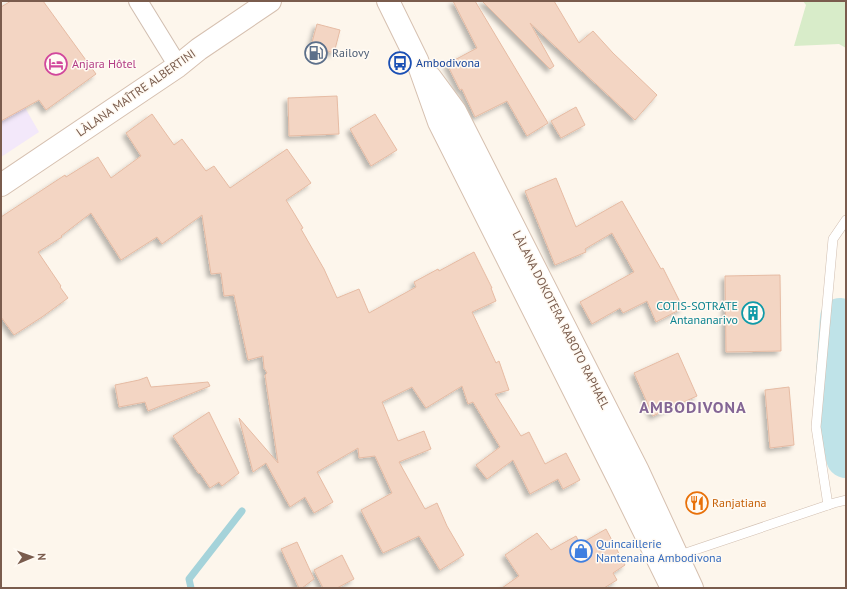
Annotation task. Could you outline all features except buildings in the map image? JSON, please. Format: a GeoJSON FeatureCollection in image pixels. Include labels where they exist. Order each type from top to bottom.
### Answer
{"type":"FeatureCollection","features":[{"type":"Feature","properties":{"kind":"main road","name":"LÀLANA MAÎTRE ALBERTINI"},"geometry":{"type":"LineString","coordinates":[[1,185],[178,66],[270,1]]}},
{"type":"Feature","properties":{"kind":"main road","name":"LÀLANA DOKOTERA RABOTO RAPHAEL"},"geometry":{"type":"LineString","coordinates":[[386,3],[417,60],[439,122],[629,477],[677,556],[692,588]]}},
{"type":"Feature","properties":{"kind":"main road","name":"LÀLANA DOKOTERA RABOTO RAPHAEL"},"geometry":{"type":"LineString","coordinates":[[629,477],[672,588]]}},
{"type":"Feature","properties":{"kind":"street"},"geometry":{"type":"LineString","coordinates":[[138,1],[178,66]]}},
{"type":"Feature","properties":{"kind":"lane"},"geometry":{"type":"LineString","coordinates":[[831,504],[816,427],[833,239],[846,220]]}},
{"type":"Feature","properties":{"kind":"lane"},"geometry":{"type":"LineString","coordinates":[[677,556],[846,500]]}},
{"type":"Feature","properties":{"kind":"shaded area"},"geometry":{"type":"Polygon","coordinates":[[[1,66],[39,132],[1,157],[1,66]]]}},
{"type":"Feature","properties":{"kind":"green space"},"geometry":{"type":"Polygon","coordinates":[[[803,1],[846,1],[846,48],[839,44],[794,46],[806,5],[803,1]]]}},
{"type":"Feature","properties":{"kind":"waterway"},"geometry":{"type":"LineString","coordinates":[[840,318],[834,400],[846,458]]}},
{"type":"Feature","properties":{"kind":"waterway"},"geometry":{"type":"LineString","coordinates":[[191,588],[189,579],[242,511]]}},
{"type":"Feature","properties":{"kind":"place","name":"Railovy"},"geometry":{"type":"Point","coordinates":[316,53]}},
{"type":"Feature","properties":{"kind":"place","name":"Ambodivona"},"geometry":{"type":"Point","coordinates":[400,63]}},
{"type":"Feature","properties":{"kind":"place","name":"Anjara Hôtel"},"geometry":{"type":"Point","coordinates":[56,64]}},
{"type":"Feature","properties":{"kind":"place","name":"COTIS-SOTRATE Antananarivo"},"geometry":{"type":"Point","coordinates":[753,313]}},
{"type":"Feature","properties":{"kind":"place","name":"Ranjatiana"},"geometry":{"type":"Point","coordinates":[697,503]}},
{"type":"Feature","properties":{"kind":"place","name":"Quincaillerie Nantenaina Ambodivona"},"geometry":{"type":"Point","coordinates":[581,551]}},
{"type":"Feature","properties":{"kind":"district","name":"AMBODIVONA"},"geometry":{"type":"Point","coordinates":[693,407]}}]}
